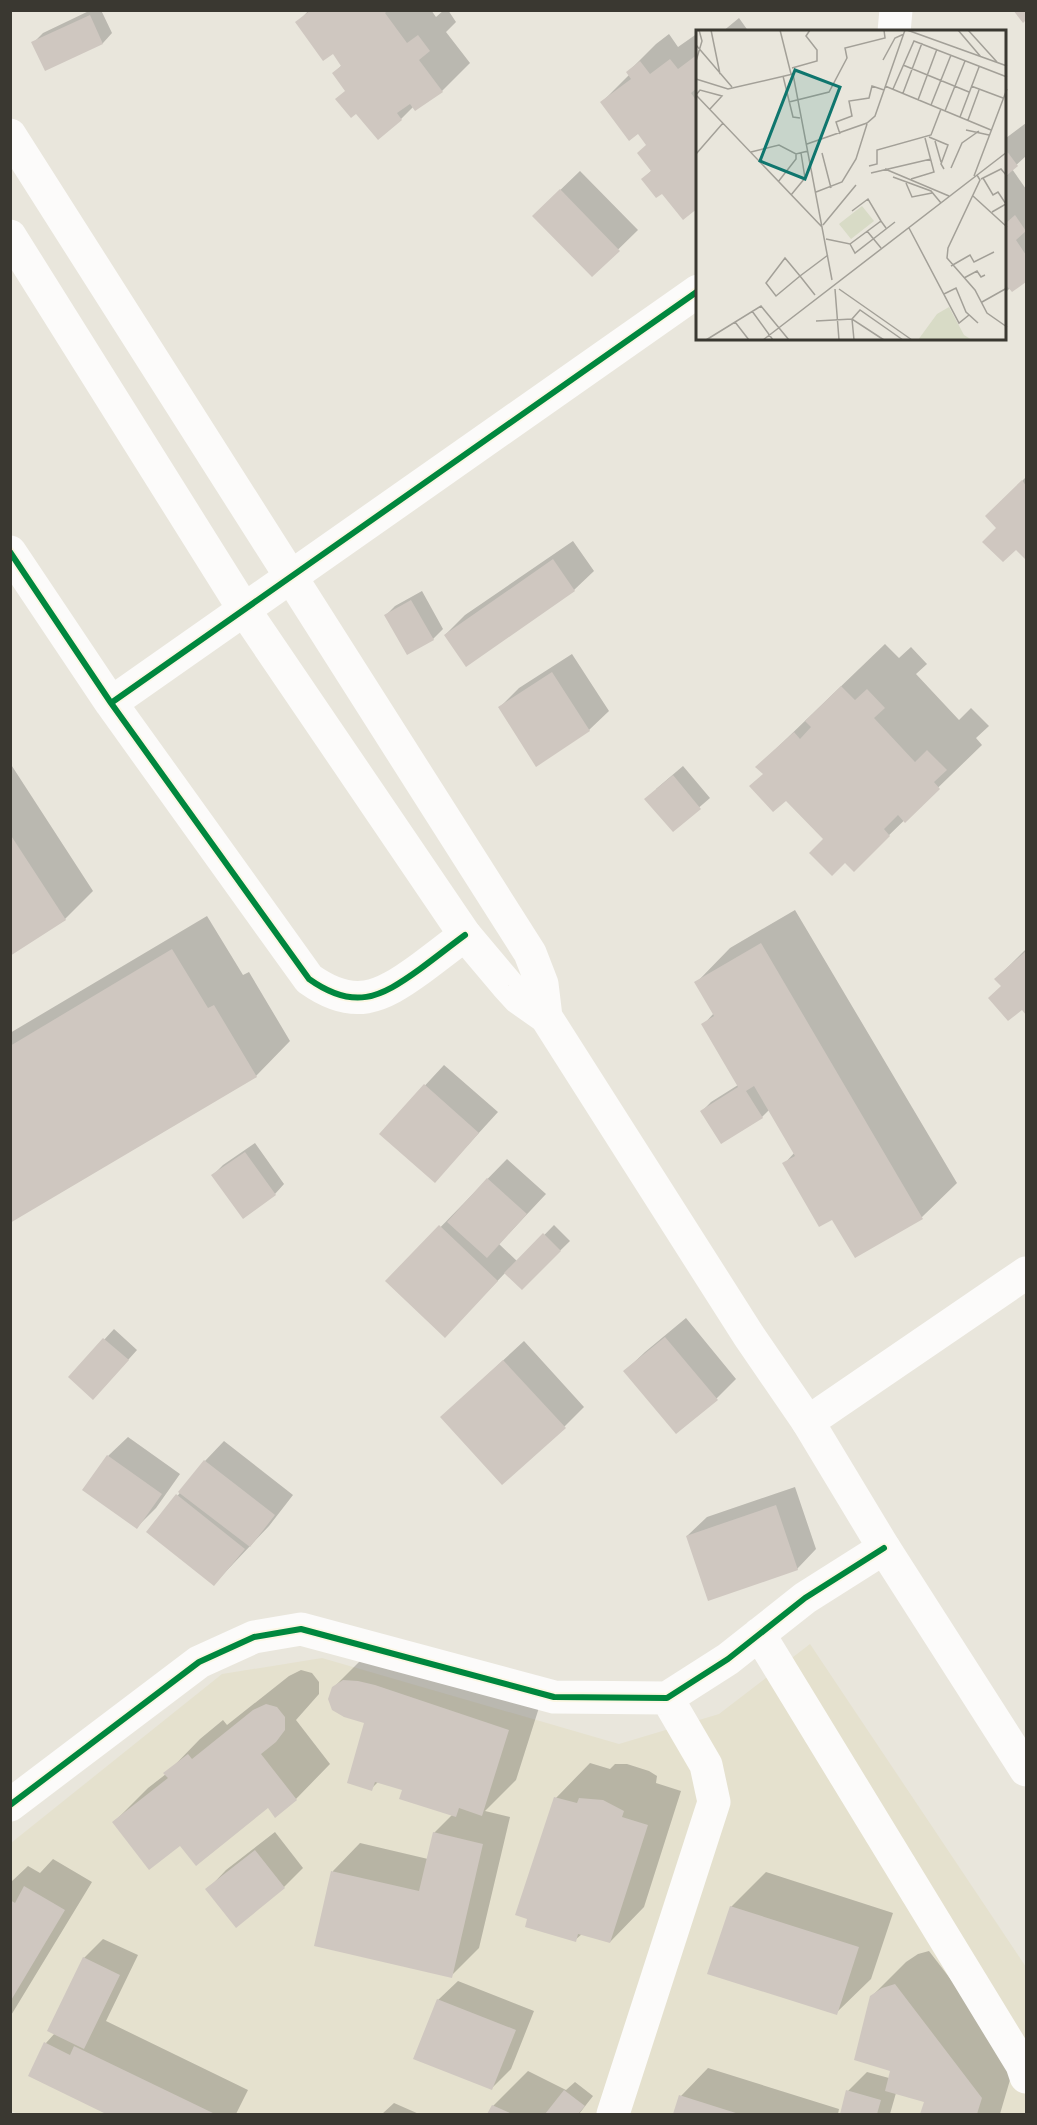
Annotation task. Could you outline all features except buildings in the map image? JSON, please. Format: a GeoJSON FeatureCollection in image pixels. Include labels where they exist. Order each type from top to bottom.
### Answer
{"type":"FeatureCollection","features":[{"type":"Feature","properties":{"kind":"street"},"geometry":{"type":"LineString","coordinates":[[894,30],[896,10]]}},
{"type":"Feature","properties":{"kind":"street"},"geometry":{"type":"LineString","coordinates":[[10,135],[530,953],[542,984],[546,1017]]}},
{"type":"Feature","properties":{"kind":"street"},"geometry":{"type":"LineString","coordinates":[[10,236],[245,611],[465,935],[507,986],[519,998],[546,1017],[749,1336],[808,1422],[884,1548],[1026,1770]]}},
{"type":"Feature","properties":{"kind":"street"},"geometry":{"type":"LineString","coordinates":[[111,703],[696,292]]}},
{"type":"Feature","properties":{"kind":"street"},"geometry":{"type":"LineString","coordinates":[[10,552],[111,703],[309,979],[324,990],[340,996],[358,998],[376,996],[392,989],[465,935]]}},
{"type":"Feature","properties":{"kind":"street"},"geometry":{"type":"LineString","coordinates":[[808,1422],[1026,1273]]}},
{"type":"Feature","properties":{"kind":"street"},"geometry":{"type":"LineString","coordinates":[[10,1805],[199,1662],[254,1636],[301,1629],[554,1697],[668,1698],[728,1659],[805,1598],[884,1548]]}},
{"type":"Feature","properties":{"kind":"street"},"geometry":{"type":"LineString","coordinates":[[759,1634],[1022,2065],[1026,2077]]}},
{"type":"Feature","properties":{"kind":"street"},"geometry":{"type":"LineString","coordinates":[[613,2115],[714,1802],[706,1765],[668,1698]]}},
{"type":"Feature","properties":{"kind":"shaded area"},"geometry":{"type":"Polygon","coordinates":[[[810,1644],[1026,1967],[1026,2114],[18,2114],[11,2111],[11,1843],[222,1674],[322,1658],[619,1744],[719,1714],[810,1644]]]}},
{"type":"Feature","properties":{"kind":"cycle path"},"geometry":{"type":"LineString","coordinates":[[111,703],[696,292]]}},
{"type":"Feature","properties":{"kind":"cycle path"},"geometry":{"type":"LineString","coordinates":[[10,552],[111,703],[309,979],[340,995],[353,998],[366,997],[406,979],[465,935]]}},
{"type":"Feature","properties":{"kind":"cycle path"},"geometry":{"type":"LineString","coordinates":[[10,1805],[199,1662],[254,1637],[301,1629],[554,1697],[667,1698],[728,1659],[805,1598],[884,1548]]}}]}
